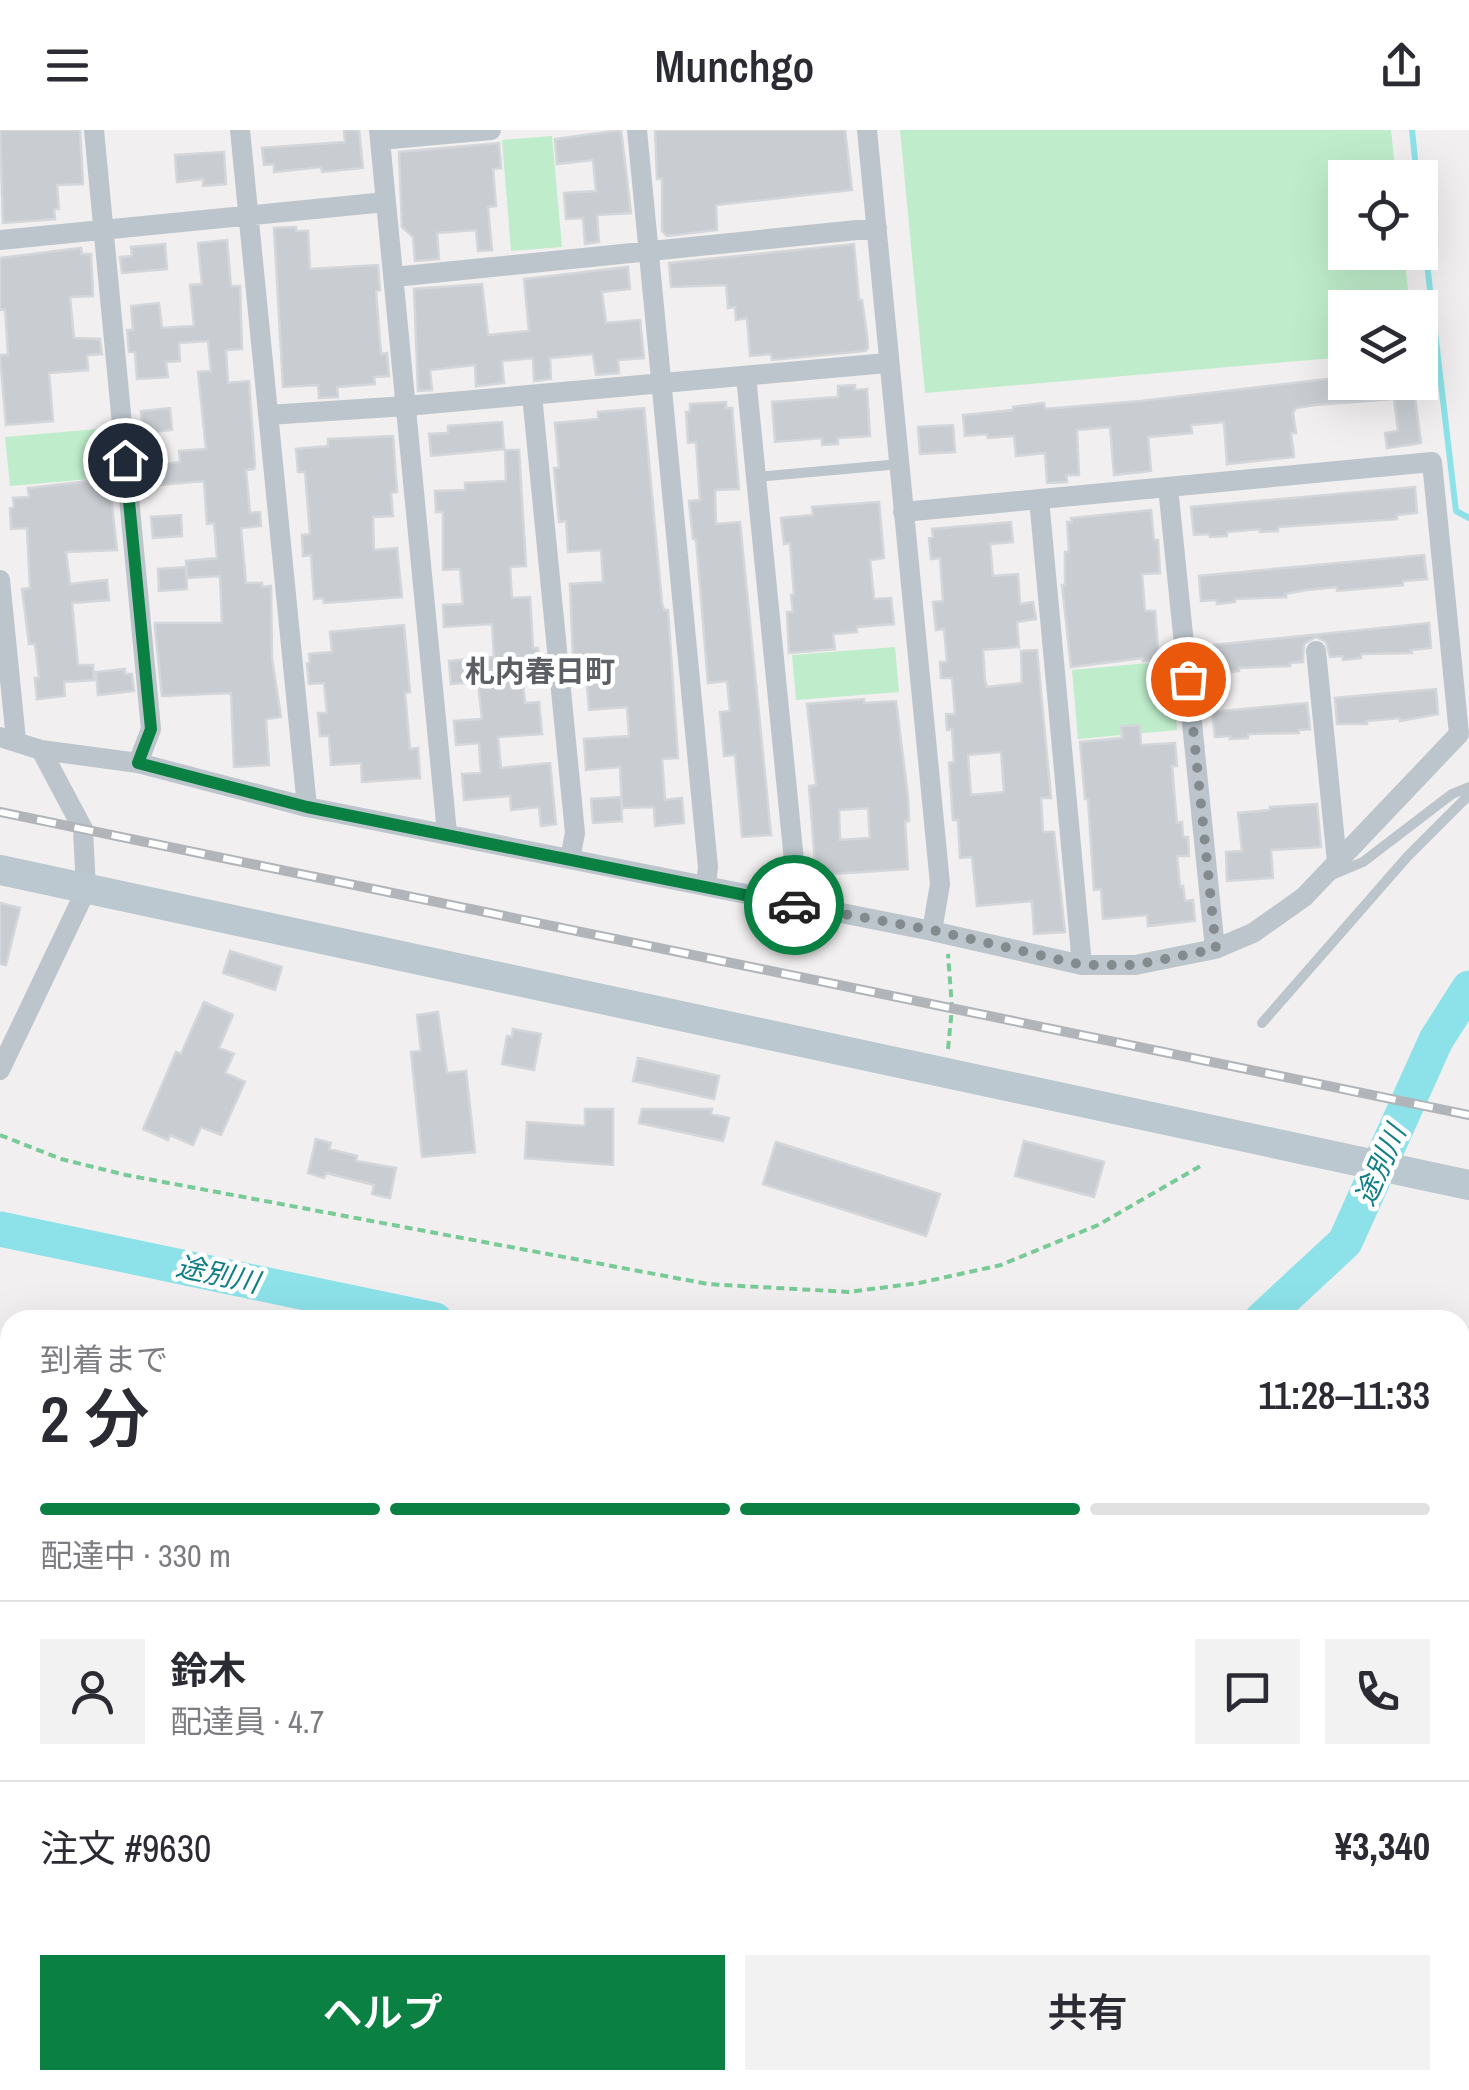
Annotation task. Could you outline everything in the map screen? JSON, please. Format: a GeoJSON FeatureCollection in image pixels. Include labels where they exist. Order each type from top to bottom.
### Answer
{"type":"FeatureCollection","features":[{"type":"Feature","properties":{"kind":"street"},"geometry":{"type":"LineString","coordinates":[[94,130],[151,729],[138,763]]}},
{"type":"Feature","properties":{"kind":"street"},"geometry":{"type":"LineString","coordinates":[[240,130],[307,807]]}},
{"type":"Feature","properties":{"kind":"street"},"geometry":{"type":"LineString","coordinates":[[447,833],[380,135],[491,130]]}},
{"type":"Feature","properties":{"kind":"street"},"geometry":{"type":"LineString","coordinates":[[637,130],[708,867],[706,886]]}},
{"type":"Feature","properties":{"kind":"street"},"geometry":{"type":"LineString","coordinates":[[867,130],[940,884],[939,932]]}},
{"type":"Feature","properties":{"kind":"street"},"geometry":{"type":"LineString","coordinates":[[0,240],[386,202]]}},
{"type":"Feature","properties":{"kind":"street"},"geometry":{"type":"LineString","coordinates":[[394,277],[877,228]]}},
{"type":"Feature","properties":{"kind":"street"},"geometry":{"type":"LineString","coordinates":[[268,415],[887,363]]}},
{"type":"Feature","properties":{"kind":"street"},"geometry":{"type":"LineString","coordinates":[[746,376],[796,881],[791,904]]}},
{"type":"Feature","properties":{"kind":"street"},"geometry":{"type":"LineString","coordinates":[[532,395],[575,833],[570,858]]}},
{"type":"Feature","properties":{"kind":"street"},"geometry":{"type":"LineString","coordinates":[[0,580],[8,739],[41,750],[138,763],[307,807],[939,932],[1082,965],[1135,965],[1216,949],[1253,933],[1304,897],[1459,734],[1432,462],[903,512]]}},
{"type":"Feature","properties":{"kind":"street"},"geometry":{"type":"LineString","coordinates":[[1168,486],[1216,949]]}},
{"type":"Feature","properties":{"kind":"street"},"geometry":{"type":"LineString","coordinates":[[1039,499],[1082,965]]}},
{"type":"Feature","properties":{"kind":"street"},"geometry":{"type":"LineString","coordinates":[[1316,651],[1338,862]]}},
{"type":"Feature","properties":{"kind":"street"},"geometry":{"type":"LineString","coordinates":[[0,1070],[86,890],[83,829],[41,750]]}},
{"type":"Feature","properties":{"kind":"street"},"geometry":{"type":"LineString","coordinates":[[0,870],[1469,1185]]}},
{"type":"Feature","properties":{"kind":"lane"},"geometry":{"type":"LineString","coordinates":[[756,477],[889,465]]}},
{"type":"Feature","properties":{"kind":"lane"},"geometry":{"type":"LineString","coordinates":[[1320,880],[1363,862],[1452,794],[1469,787]]}},
{"type":"Feature","properties":{"kind":"lane"},"geometry":{"type":"LineString","coordinates":[[1262,1024],[1406,857],[1469,795]]}},
{"type":"Feature","properties":{"kind":"path"},"geometry":{"type":"LineString","coordinates":[[936,1070],[947,1054],[952,1008],[939,932]]}},
{"type":"Feature","properties":{"kind":"path"},"geometry":{"type":"LineString","coordinates":[[0,1135],[60,1159],[126,1175],[689,1280],[848,1292],[919,1283],[1001,1264],[1098,1225],[1202,1165]]}},
{"type":"Feature","properties":{"kind":"green space"},"geometry":{"type":"Polygon","coordinates":[[[900,130],[1391,130],[1394,160],[1328,160],[1328,270],[1406,270],[1408,290],[1328,290],[1328,358],[925,393],[900,130]]]}},
{"type":"Feature","properties":{"kind":"green space"},"geometry":{"type":"Polygon","coordinates":[[[552,136],[562,247],[511,251],[502,140],[552,136]]]}},
{"type":"Feature","properties":{"kind":"green space"},"geometry":{"type":"Polygon","coordinates":[[[109,428],[113,477],[10,486],[5,437],[109,428]]]}},
{"type":"Feature","properties":{"kind":"green space"},"geometry":{"type":"Polygon","coordinates":[[[895,647],[899,692],[796,700],[792,655],[895,647]]]}},
{"type":"Feature","properties":{"kind":"green space"},"geometry":{"type":"Polygon","coordinates":[[[1171,661],[1177,730],[1078,739],[1072,670],[1171,661]]]}},
{"type":"Feature","properties":{"kind":"building"},"geometry":{"type":"Polygon","coordinates":[[[0,130],[80,130],[83,184],[57,185],[59,209],[54,209],[55,219],[3,223],[0,130]]]}},
{"type":"Feature","properties":{"kind":"building"},"geometry":{"type":"Polygon","coordinates":[[[344,130],[359,130],[363,168],[274,172],[274,164],[264,165],[262,148],[345,142],[344,130]]]}},
{"type":"Feature","properties":{"kind":"building"},"geometry":{"type":"Polygon","coordinates":[[[621,130],[631,213],[597,215],[599,242],[585,244],[583,218],[566,219],[564,193],[596,191],[593,160],[557,164],[555,139],[621,130]]]}},
{"type":"Feature","properties":{"kind":"building"},"geometry":{"type":"Polygon","coordinates":[[[655,130],[845,130],[852,190],[716,205],[717,230],[667,236],[662,231],[662,179],[657,179],[655,130]]]}},
{"type":"Feature","properties":{"kind":"building"},"geometry":{"type":"Polygon","coordinates":[[[499,143],[501,168],[493,169],[496,206],[488,207],[492,250],[478,251],[476,230],[437,233],[439,259],[415,261],[413,237],[402,227],[399,152],[499,143]]]}},
{"type":"Feature","properties":{"kind":"building"},"geometry":{"type":"Polygon","coordinates":[[[224,152],[226,184],[203,186],[203,179],[177,182],[175,155],[224,152]]]}},
{"type":"Feature","properties":{"kind":"building"},"geometry":{"type":"Polygon","coordinates":[[[296,227],[296,231],[308,231],[310,269],[378,265],[381,354],[387,353],[389,376],[374,377],[375,384],[337,387],[338,397],[319,398],[318,385],[283,387],[274,228],[296,227]]]}},
{"type":"Feature","properties":{"kind":"building"},"geometry":{"type":"Polygon","coordinates":[[[227,240],[231,286],[240,286],[242,349],[226,350],[228,383],[249,381],[255,465],[254,469],[246,470],[250,513],[260,512],[261,526],[241,528],[246,583],[271,586],[272,659],[281,717],[266,719],[269,765],[234,767],[231,693],[162,696],[155,628],[155,623],[222,623],[220,576],[187,578],[186,561],[217,558],[214,523],[207,524],[204,481],[149,486],[147,466],[180,462],[179,451],[206,449],[198,372],[211,371],[208,341],[179,343],[180,361],[166,362],[168,377],[137,379],[135,352],[129,352],[127,330],[133,330],[131,306],[159,303],[162,328],[194,326],[190,285],[202,284],[198,243],[227,240]]]}},
{"type":"Feature","properties":{"kind":"building"},"geometry":{"type":"Polygon","coordinates":[[[165,244],[167,269],[122,273],[120,257],[132,256],[131,247],[165,244]]]}},
{"type":"Feature","properties":{"kind":"building"},"geometry":{"type":"Polygon","coordinates":[[[854,244],[867,335],[865,351],[772,360],[771,354],[750,356],[747,318],[736,320],[735,307],[728,308],[726,285],[671,287],[669,263],[854,244]]]}},
{"type":"Feature","properties":{"kind":"building"},"geometry":{"type":"Polygon","coordinates":[[[81,248],[82,254],[91,254],[93,296],[70,297],[74,338],[100,339],[102,354],[87,355],[88,370],[49,373],[53,421],[6,425],[0,355],[8,355],[5,309],[0,310],[0,258],[81,248]]]}},
{"type":"Feature","properties":{"kind":"building"},"geometry":{"type":"Polygon","coordinates":[[[628,267],[630,289],[602,292],[606,323],[640,320],[644,358],[618,360],[619,373],[596,375],[593,354],[550,358],[551,379],[534,381],[533,358],[502,361],[504,383],[476,386],[475,365],[430,370],[432,390],[418,391],[414,289],[482,284],[488,335],[529,331],[524,279],[628,267]]]}},
{"type":"Feature","properties":{"kind":"building"},"geometry":{"type":"Polygon","coordinates":[[[1328,379],[1328,400],[1381,400],[1296,408],[1296,433],[1291,433],[1294,457],[1227,464],[1224,422],[1191,425],[1192,433],[1148,437],[1151,471],[1114,475],[1110,427],[1077,430],[1079,475],[1066,475],[1067,482],[1047,483],[1045,453],[1016,456],[1014,436],[965,436],[963,415],[1044,403],[1045,409],[1328,379]]]}},
{"type":"Feature","properties":{"kind":"building"},"geometry":{"type":"Polygon","coordinates":[[[855,385],[855,390],[867,389],[870,436],[838,438],[838,444],[822,445],[822,438],[775,442],[772,402],[838,397],[838,386],[855,385]]]}},
{"type":"Feature","properties":{"kind":"building"},"geometry":{"type":"Polygon","coordinates":[[[1394,400],[1415,400],[1421,443],[1387,448],[1385,433],[1398,431],[1394,400]]]}},
{"type":"Feature","properties":{"kind":"building"},"geometry":{"type":"Polygon","coordinates":[[[726,402],[726,408],[732,408],[739,489],[715,490],[716,524],[740,522],[771,835],[742,837],[735,755],[724,756],[720,712],[730,711],[727,681],[708,683],[696,539],[689,501],[700,500],[696,442],[688,443],[686,412],[690,412],[690,404],[726,402]]]}},
{"type":"Feature","properties":{"kind":"building"},"geometry":{"type":"Polygon","coordinates":[[[170,408],[172,430],[143,433],[141,411],[170,408]]]}},
{"type":"Feature","properties":{"kind":"building"},"geometry":{"type":"Polygon","coordinates":[[[644,408],[662,603],[664,610],[668,610],[678,758],[662,759],[665,800],[682,798],[684,823],[655,826],[654,807],[622,808],[620,767],[586,770],[584,739],[629,736],[627,707],[589,710],[587,684],[574,685],[570,584],[603,582],[601,550],[568,552],[566,521],[559,522],[554,468],[559,468],[555,423],[598,419],[598,412],[644,408]]]}},
{"type":"Feature","properties":{"kind":"building"},"geometry":{"type":"Polygon","coordinates":[[[502,422],[504,449],[431,456],[429,434],[448,433],[448,426],[502,422]]]}},
{"type":"Feature","properties":{"kind":"building"},"geometry":{"type":"Polygon","coordinates":[[[953,425],[955,452],[920,454],[918,427],[953,425]]]}},
{"type":"Feature","properties":{"kind":"building"},"geometry":{"type":"Polygon","coordinates":[[[393,436],[397,492],[391,493],[393,516],[373,517],[374,550],[397,548],[402,597],[324,603],[323,598],[314,599],[311,555],[303,556],[302,535],[310,534],[305,472],[298,472],[296,449],[328,446],[328,439],[393,436]]]}},
{"type":"Feature","properties":{"kind":"building"},"geometry":{"type":"Polygon","coordinates":[[[505,450],[519,450],[526,566],[510,567],[512,598],[530,597],[533,648],[538,648],[540,666],[534,666],[534,672],[522,673],[525,703],[539,702],[542,734],[498,737],[501,768],[550,763],[556,824],[541,826],[539,807],[511,810],[510,796],[464,800],[462,774],[481,773],[479,743],[456,745],[454,721],[482,719],[478,682],[451,684],[449,661],[494,657],[492,624],[444,627],[443,605],[463,604],[460,569],[443,570],[443,512],[436,512],[435,491],[465,490],[465,483],[506,481],[505,450]]]}},
{"type":"Feature","properties":{"kind":"building"},"geometry":{"type":"Polygon","coordinates":[[[109,479],[117,550],[66,552],[70,584],[107,580],[109,600],[72,603],[78,665],[93,665],[94,680],[64,682],[65,696],[37,699],[35,644],[29,644],[22,589],[30,588],[27,528],[11,529],[13,498],[29,497],[28,488],[109,479]]]}},
{"type":"Feature","properties":{"kind":"building"},"geometry":{"type":"Polygon","coordinates":[[[1415,487],[1417,513],[1397,515],[1397,519],[1227,532],[1227,536],[1194,535],[1191,507],[1415,487]]]}},
{"type":"Feature","properties":{"kind":"building"},"geometry":{"type":"Polygon","coordinates":[[[879,502],[884,558],[870,560],[874,599],[891,598],[894,624],[857,627],[857,632],[833,634],[835,649],[789,653],[787,612],[793,612],[794,595],[790,543],[784,544],[781,518],[813,515],[812,507],[879,502]]]}},
{"type":"Feature","properties":{"kind":"building"},"geometry":{"type":"Polygon","coordinates":[[[1151,510],[1160,573],[1142,574],[1145,611],[1155,611],[1159,660],[1143,658],[1071,667],[1062,585],[1065,552],[1069,552],[1067,522],[1072,522],[1071,518],[1151,510]]]}},
{"type":"Feature","properties":{"kind":"building"},"geometry":{"type":"Polygon","coordinates":[[[181,515],[182,536],[153,538],[151,517],[181,515]]]}},
{"type":"Feature","properties":{"kind":"building"},"geometry":{"type":"Polygon","coordinates":[[[1011,522],[1013,542],[990,544],[993,576],[1018,574],[1020,604],[1033,602],[1036,619],[1017,622],[1019,647],[983,650],[985,680],[987,687],[1022,683],[1021,651],[1037,650],[1051,798],[1041,798],[1043,832],[1054,832],[1065,932],[1034,934],[1032,901],[977,906],[972,857],[960,858],[949,763],[954,762],[952,729],[947,730],[946,714],[955,714],[952,678],[941,678],[940,662],[947,662],[944,629],[936,630],[933,602],[943,601],[940,558],[931,559],[932,529],[1011,522]],[[1001,752],[968,755],[971,795],[1004,792],[1001,752]]]}},
{"type":"Feature","properties":{"kind":"building"},"geometry":{"type":"Polygon","coordinates":[[[1424,555],[1427,579],[1403,581],[1403,585],[1306,590],[1285,594],[1286,597],[1235,599],[1217,604],[1217,600],[1201,601],[1199,576],[1424,555]]]}},
{"type":"Feature","properties":{"kind":"building"},"geometry":{"type":"Polygon","coordinates":[[[186,567],[187,589],[159,591],[158,569],[186,567]]]}},
{"type":"Feature","properties":{"kind":"building"},"geometry":{"type":"Polygon","coordinates":[[[1429,623],[1431,648],[1411,650],[1412,653],[1361,654],[1361,658],[1343,660],[1343,656],[1330,657],[1326,642],[1316,637],[1304,644],[1303,662],[1290,666],[1205,671],[1203,646],[1429,623]]]}},
{"type":"Feature","properties":{"kind":"building"},"geometry":{"type":"Polygon","coordinates":[[[404,625],[410,749],[418,748],[420,778],[362,782],[361,763],[331,765],[329,736],[320,736],[318,713],[327,713],[324,683],[309,684],[309,654],[332,652],[330,632],[404,625]]]}},
{"type":"Feature","properties":{"kind":"building"},"geometry":{"type":"Polygon","coordinates":[[[125,669],[125,674],[132,674],[134,691],[98,695],[96,672],[125,669]]]}},
{"type":"Feature","properties":{"kind":"building"},"geometry":{"type":"Polygon","coordinates":[[[1436,689],[1438,714],[1400,721],[1337,724],[1335,698],[1436,689]]]}},
{"type":"Feature","properties":{"kind":"building"},"geometry":{"type":"Polygon","coordinates":[[[864,699],[864,703],[896,701],[908,797],[908,869],[816,875],[809,786],[816,785],[807,704],[864,699]],[[868,808],[839,810],[840,840],[870,838],[868,808]]]}},
{"type":"Feature","properties":{"kind":"building"},"geometry":{"type":"Polygon","coordinates":[[[1307,703],[1310,729],[1299,733],[1248,734],[1248,738],[1215,737],[1212,712],[1307,703]]]}},
{"type":"Feature","properties":{"kind":"building"},"geometry":{"type":"Polygon","coordinates":[[[1140,725],[1141,745],[1175,743],[1177,766],[1172,766],[1177,823],[1182,822],[1183,837],[1188,837],[1189,856],[1177,856],[1180,887],[1183,886],[1185,901],[1193,900],[1195,921],[1148,926],[1147,915],[1103,919],[1101,889],[1094,890],[1080,742],[1122,738],[1121,726],[1140,725]]]}},
{"type":"Feature","properties":{"kind":"building"},"geometry":{"type":"Polygon","coordinates":[[[621,797],[622,821],[593,823],[591,799],[621,797]]]}},
{"type":"Feature","properties":{"kind":"building"},"geometry":{"type":"Polygon","coordinates":[[[1317,804],[1321,847],[1271,850],[1273,878],[1227,881],[1226,852],[1242,851],[1238,813],[1317,804]]]}},
{"type":"Feature","properties":{"kind":"building"},"geometry":{"type":"Polygon","coordinates":[[[0,903],[20,908],[6,965],[0,964],[0,903]]]}},
{"type":"Feature","properties":{"kind":"building"},"geometry":{"type":"Polygon","coordinates":[[[230,951],[282,967],[275,990],[223,973],[230,951]]]}},
{"type":"Feature","properties":{"kind":"building"},"geometry":{"type":"Polygon","coordinates":[[[204,1002],[233,1015],[219,1048],[234,1054],[225,1073],[245,1082],[221,1135],[201,1127],[193,1145],[143,1129],[176,1052],[181,1054],[204,1002]]]}},
{"type":"Feature","properties":{"kind":"building"},"geometry":{"type":"Polygon","coordinates":[[[438,1012],[447,1073],[466,1071],[475,1152],[422,1157],[411,1052],[421,1051],[417,1015],[438,1012]]]}},
{"type":"Feature","properties":{"kind":"building"},"geometry":{"type":"Polygon","coordinates":[[[513,1029],[541,1034],[534,1070],[502,1064],[507,1036],[512,1037],[513,1029]]]}},
{"type":"Feature","properties":{"kind":"building"},"geometry":{"type":"Polygon","coordinates":[[[638,1058],[719,1076],[714,1099],[633,1081],[638,1058]]]}},
{"type":"Feature","properties":{"kind":"building"},"geometry":{"type":"Polygon","coordinates":[[[585,1109],[613,1109],[613,1165],[525,1158],[527,1122],[585,1126],[585,1109]]]}},
{"type":"Feature","properties":{"kind":"building"},"geometry":{"type":"Polygon","coordinates":[[[642,1109],[712,1109],[711,1114],[729,1118],[723,1141],[639,1123],[642,1109]]]}},
{"type":"Feature","properties":{"kind":"building"},"geometry":{"type":"Polygon","coordinates":[[[316,1139],[331,1143],[329,1149],[357,1156],[356,1161],[396,1168],[390,1198],[372,1194],[374,1185],[326,1173],[324,1178],[308,1173],[316,1139]]]}},
{"type":"Feature","properties":{"kind":"building"},"geometry":{"type":"Polygon","coordinates":[[[1024,1141],[1104,1162],[1094,1197],[1015,1176],[1024,1141]]]}},
{"type":"Feature","properties":{"kind":"building"},"geometry":{"type":"Polygon","coordinates":[[[776,1142],[940,1194],[926,1236],[763,1184],[776,1142]]]}},
{"type":"Feature","properties":{"kind":"waterway"},"geometry":{"type":"LineString","coordinates":[[1412,130],[1415,160]]}},
{"type":"Feature","properties":{"kind":"waterway"},"geometry":{"type":"LineString","coordinates":[[1428,270],[1456,511],[1469,518]]}},
{"type":"Feature","properties":{"kind":"waterway","name":"途別川"},"geometry":{"type":"LineString","coordinates":[[1272,1310],[1345,1242],[1436,1040],[1469,988]]}},
{"type":"Feature","properties":{"kind":"waterway","name":"途別川"},"geometry":{"type":"LineString","coordinates":[[0,1229],[387,1310]]}},
{"type":"Feature","properties":{"kind":"railway"},"geometry":{"type":"LineString","coordinates":[[0,812],[1469,1115]]}},
{"type":"Feature","properties":{"kind":"way so far"},"geometry":{"type":"LineString","coordinates":[[794,905],[932,930],[1082,965],[1135,965],[1216,949],[1188,679]]}},
{"type":"Feature","properties":{"kind":"district","name":"札内春日町"},"geometry":{"type":"Point","coordinates":[540,672]}},
{"type":"Feature","properties":{"kind":"route"},"geometry":{"type":"LineString","coordinates":[[125,460],[151,729],[138,763],[307,807],[794,905]]}}]}
